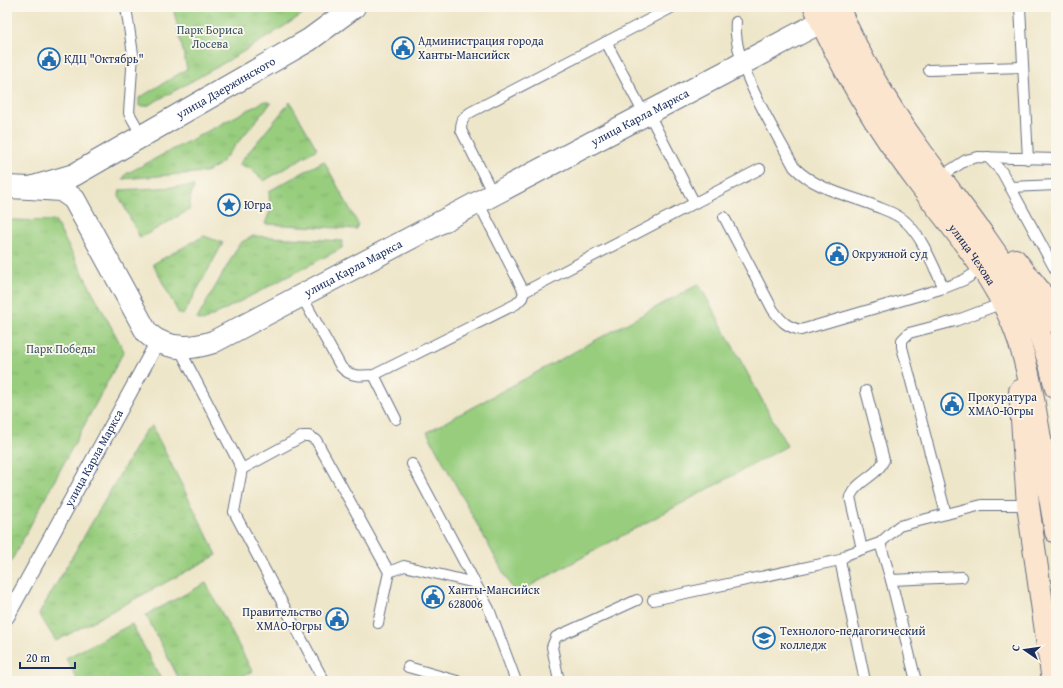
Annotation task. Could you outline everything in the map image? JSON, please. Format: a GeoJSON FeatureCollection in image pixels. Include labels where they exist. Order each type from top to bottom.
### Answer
{"type":"FeatureCollection","features":[{"type":"Feature","properties":{"kind":"main road"},"geometry":{"type":"LineString","coordinates":[[818,14],[840,10]]}},
{"type":"Feature","properties":{"kind":"main road","name":"улица Чехова"},"geometry":{"type":"LineString","coordinates":[[840,10],[856,46],[890,104],[944,183],[996,253],[1025,300],[1044,345],[1056,388]]}},
{"type":"Feature","properties":{"kind":"main road","name":"улица Чехова"},"geometry":{"type":"LineString","coordinates":[[818,14],[838,57],[877,124],[900,158],[983,268],[1008,313],[1029,377],[1056,532]]}},
{"type":"Feature","properties":{"kind":"main road"},"geometry":{"type":"LineString","coordinates":[[944,183],[1026,273],[1039,290],[1056,322]]}},
{"type":"Feature","properties":{"kind":"main road"},"geometry":{"type":"LineString","coordinates":[[1008,313],[1020,381],[1028,505],[1053,681]]}},
{"type":"Feature","properties":{"kind":"street","name":"улица Дзержинского"},"geometry":{"type":"LineString","coordinates":[[30,188],[58,181],[95,164],[309,40],[354,7]]}},
{"type":"Feature","properties":{"kind":"street","name":"улица Карла Маркса"},"geometry":{"type":"LineString","coordinates":[[7,616],[158,341],[179,348],[201,346],[213,342],[741,63],[818,14]]}},
{"type":"Feature","properties":{"kind":"street","name":"улица Дзержинского"},"geometry":{"type":"LineString","coordinates":[[82,213],[80,200],[81,182],[89,169],[95,164]]}},
{"type":"Feature","properties":{"kind":"street","name":"улица Дзержинского"},"geometry":{"type":"LineString","coordinates":[[7,187],[52,188],[66,192],[74,199],[141,325],[146,333],[158,341]]}},
{"type":"Feature","properties":{"kind":"street","name":"улица Дзержинского"},"geometry":{"type":"LineString","coordinates":[[7,198],[62,201],[76,207],[82,213]]}},
{"type":"Feature","properties":{"kind":"lane"},"geometry":{"type":"LineString","coordinates":[[126,7],[133,54],[129,113],[142,136]]}},
{"type":"Feature","properties":{"kind":"lane"},"geometry":{"type":"LineString","coordinates":[[301,295],[345,371],[358,376],[374,375],[516,304],[522,298],[524,292],[486,198],[461,130],[461,122],[465,115],[673,7]]}},
{"type":"Feature","properties":{"kind":"lane"},"geometry":{"type":"LineString","coordinates":[[1020,7],[1028,159]]}},
{"type":"Feature","properties":{"kind":"lane"},"geometry":{"type":"LineString","coordinates":[[736,22],[735,34],[741,63],[794,167],[803,177],[817,184],[891,212],[904,221],[915,231],[944,288]]}},
{"type":"Feature","properties":{"kind":"lane"},"geometry":{"type":"LineString","coordinates":[[606,42],[694,202]]}},
{"type":"Feature","properties":{"kind":"lane"},"geometry":{"type":"LineString","coordinates":[[929,70],[1022,67]]}},
{"type":"Feature","properties":{"kind":"lane"},"geometry":{"type":"LineString","coordinates":[[944,183],[966,160],[978,157],[1056,159]]}},
{"type":"Feature","properties":{"kind":"lane"},"geometry":{"type":"LineString","coordinates":[[988,158],[998,166],[1053,259],[1056,271]]}},
{"type":"Feature","properties":{"kind":"lane"},"geometry":{"type":"LineString","coordinates":[[524,292],[694,202],[760,169]]}},
{"type":"Feature","properties":{"kind":"lane"},"geometry":{"type":"LineString","coordinates":[[1010,187],[1056,185]]}},
{"type":"Feature","properties":{"kind":"lane"},"geometry":{"type":"LineString","coordinates":[[724,217],[773,310],[781,322],[790,328],[801,330],[944,288],[964,280],[983,268]]}},
{"type":"Feature","properties":{"kind":"lane"},"geometry":{"type":"LineString","coordinates":[[946,514],[902,347],[902,340],[909,333],[955,321],[1008,313]]}},
{"type":"Feature","properties":{"kind":"lane"},"geometry":{"type":"LineString","coordinates":[[179,348],[242,469],[234,512],[324,681]]}},
{"type":"Feature","properties":{"kind":"lane"},"geometry":{"type":"LineString","coordinates":[[374,375],[396,419]]}},
{"type":"Feature","properties":{"kind":"lane"},"geometry":{"type":"LineString","coordinates":[[862,549],[850,497],[856,487],[877,471],[884,460],[866,391]]}},
{"type":"Feature","properties":{"kind":"lane"},"geometry":{"type":"LineString","coordinates":[[242,469],[303,436],[313,438],[389,572],[378,623]]}},
{"type":"Feature","properties":{"kind":"lane"},"geometry":{"type":"LineString","coordinates":[[412,464],[489,609],[516,681]]}},
{"type":"Feature","properties":{"kind":"lane"},"geometry":{"type":"LineString","coordinates":[[653,600],[840,560],[848,554],[880,543],[899,526],[946,514],[988,504],[1007,506],[1028,505]]}},
{"type":"Feature","properties":{"kind":"lane"},"geometry":{"type":"LineString","coordinates":[[880,543],[916,681]]}},
{"type":"Feature","properties":{"kind":"lane"},"geometry":{"type":"LineString","coordinates":[[840,560],[865,681]]}},
{"type":"Feature","properties":{"kind":"lane"},"geometry":{"type":"LineString","coordinates":[[389,572],[404,566],[475,583]]}},
{"type":"Feature","properties":{"kind":"lane"},"geometry":{"type":"LineString","coordinates":[[890,580],[962,577]]}},
{"type":"Feature","properties":{"kind":"lane"},"geometry":{"type":"LineString","coordinates":[[559,681],[552,650],[552,643],[556,637],[637,600]]}},
{"type":"Feature","properties":{"kind":"lane"},"geometry":{"type":"LineString","coordinates":[[408,667],[457,681]]}},
{"type":"Feature","properties":{"kind":"green space","name":"Парк Бориса Лосева"},"geometry":{"type":"Polygon","coordinates":[[[173,7],[313,7],[273,34],[210,71],[147,106],[139,106],[139,98],[187,69],[173,7]]]}},
{"type":"Feature","properties":{"kind":"green space"},"geometry":{"type":"Polygon","coordinates":[[[265,101],[271,103],[219,165],[206,172],[123,179],[126,174],[265,101]]]}},
{"type":"Feature","properties":{"kind":"green space"},"geometry":{"type":"Polygon","coordinates":[[[290,102],[317,149],[264,181],[251,169],[239,164],[290,102]]]}},
{"type":"Feature","properties":{"kind":"green space"},"geometry":{"type":"Polygon","coordinates":[[[324,161],[358,224],[356,229],[265,224],[270,211],[269,191],[324,161]]]}},
{"type":"Feature","properties":{"kind":"green space"},"geometry":{"type":"Polygon","coordinates":[[[194,186],[189,210],[140,238],[119,196],[120,190],[194,186]]]}},
{"type":"Feature","properties":{"kind":"green space","name":"Парк Победы"},"geometry":{"type":"Polygon","coordinates":[[[7,220],[55,221],[124,351],[7,569],[7,220]]]}},
{"type":"Feature","properties":{"kind":"green space"},"geometry":{"type":"Polygon","coordinates":[[[204,236],[223,243],[183,315],[179,314],[153,264],[204,236]]]}},
{"type":"Feature","properties":{"kind":"green space"},"geometry":{"type":"Polygon","coordinates":[[[253,236],[343,241],[342,248],[203,321],[197,319],[240,243],[253,236]]]}},
{"type":"Feature","properties":{"kind":"green space"},"geometry":{"type":"Polygon","coordinates":[[[699,284],[787,446],[515,594],[427,432],[699,284]]]}},
{"type":"Feature","properties":{"kind":"green space"},"geometry":{"type":"Polygon","coordinates":[[[152,426],[217,555],[56,641],[39,614],[145,431],[152,426]]]}},
{"type":"Feature","properties":{"kind":"green space"},"geometry":{"type":"Polygon","coordinates":[[[206,583],[252,671],[234,681],[180,681],[146,615],[206,583]]]}},
{"type":"Feature","properties":{"kind":"green space"},"geometry":{"type":"Polygon","coordinates":[[[132,624],[162,681],[78,681],[66,658],[132,624]]]}},
{"type":"Feature","properties":{"kind":"place","name":"Администрация города Ханты-Мансийск"},"geometry":{"type":"Point","coordinates":[403,48]}},
{"type":"Feature","properties":{"kind":"place","name":"КДЦ \"Октябрь\""},"geometry":{"type":"Point","coordinates":[49,59]}},
{"type":"Feature","properties":{"kind":"place","name":"Югра"},"geometry":{"type":"Point","coordinates":[229,205]}},
{"type":"Feature","properties":{"kind":"place","name":"Окружной суд"},"geometry":{"type":"Point","coordinates":[837,254]}},
{"type":"Feature","properties":{"kind":"place","name":"Прокуратура ХМАО-Югры"},"geometry":{"type":"Point","coordinates":[952,404]}},
{"type":"Feature","properties":{"kind":"place","name":"Ханты-Мансийск 628006"},"geometry":{"type":"Point","coordinates":[433,597]}},
{"type":"Feature","properties":{"kind":"place","name":"Правительство ХМАО-Югры"},"geometry":{"type":"Point","coordinates":[337,619]}},
{"type":"Feature","properties":{"kind":"place","name":"Технолого-педагогический колледж"},"geometry":{"type":"Point","coordinates":[764,638]}}]}
